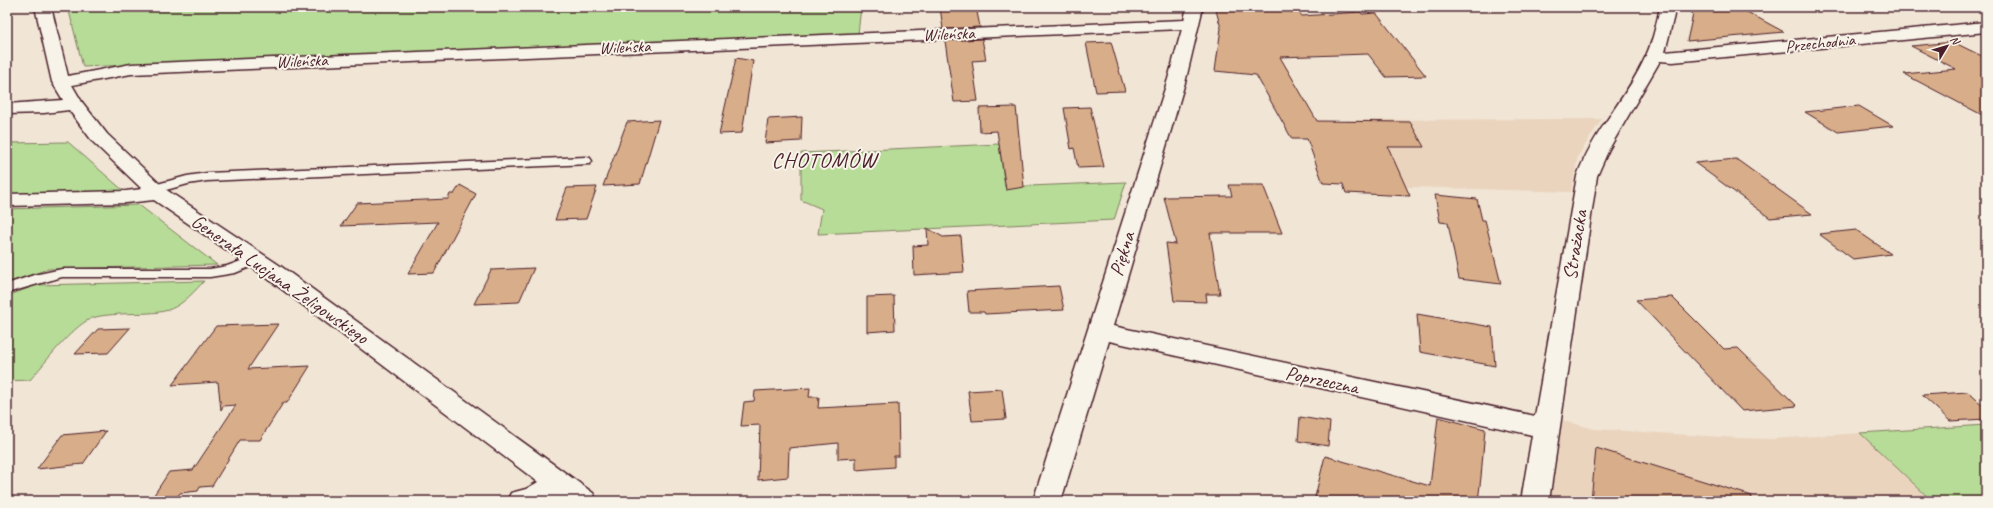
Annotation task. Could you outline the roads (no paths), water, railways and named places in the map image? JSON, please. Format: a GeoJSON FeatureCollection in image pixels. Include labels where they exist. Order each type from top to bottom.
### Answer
{"type":"FeatureCollection","features":[{"type":"Feature","properties":{"kind":"street","name":"Generała Lucjana Żeligowskiego"},"geometry":{"type":"LineString","coordinates":[[44,7],[61,82],[74,104],[100,138],[157,191],[271,270],[583,501]]}},
{"type":"Feature","properties":{"kind":"street","name":"Strażacka"},"geometry":{"type":"LineString","coordinates":[[1534,501],[1587,176],[1591,162],[1598,149],[1654,56],[1659,44],[1668,7]]}},
{"type":"Feature","properties":{"kind":"street","name":"Wileńska"},"geometry":{"type":"LineString","coordinates":[[61,82],[131,68],[1193,16]]}},
{"type":"Feature","properties":{"kind":"street","name":"Piękna"},"geometry":{"type":"LineString","coordinates":[[1047,501],[1177,78],[1193,16]]}},
{"type":"Feature","properties":{"kind":"street","name":"Przechodnia"},"geometry":{"type":"LineString","coordinates":[[1654,56],[1673,57],[1986,27]]}},
{"type":"Feature","properties":{"kind":"street"},"geometry":{"type":"LineString","coordinates":[[7,109],[44,108],[74,104]]}},
{"type":"Feature","properties":{"kind":"street"},"geometry":{"type":"LineString","coordinates":[[7,200],[133,197],[157,191]]}},
{"type":"Feature","properties":{"kind":"street","name":"Poprzeczna"},"geometry":{"type":"LineString","coordinates":[[1099,331],[1546,428]]}},
{"type":"Feature","properties":{"kind":"street"},"geometry":{"type":"LineString","coordinates":[[521,501],[532,499],[560,484]]}},
{"type":"Feature","properties":{"kind":"lane"},"geometry":{"type":"LineString","coordinates":[[157,191],[187,180],[207,177],[586,161]]}},
{"type":"Feature","properties":{"kind":"lane"},"geometry":{"type":"LineString","coordinates":[[7,289],[62,272],[210,273],[230,270],[255,260]]}},
{"type":"Feature","properties":{"kind":"district","name":"CHOTOMÓW"},"geometry":{"type":"Point","coordinates":[824,160]}}]}
